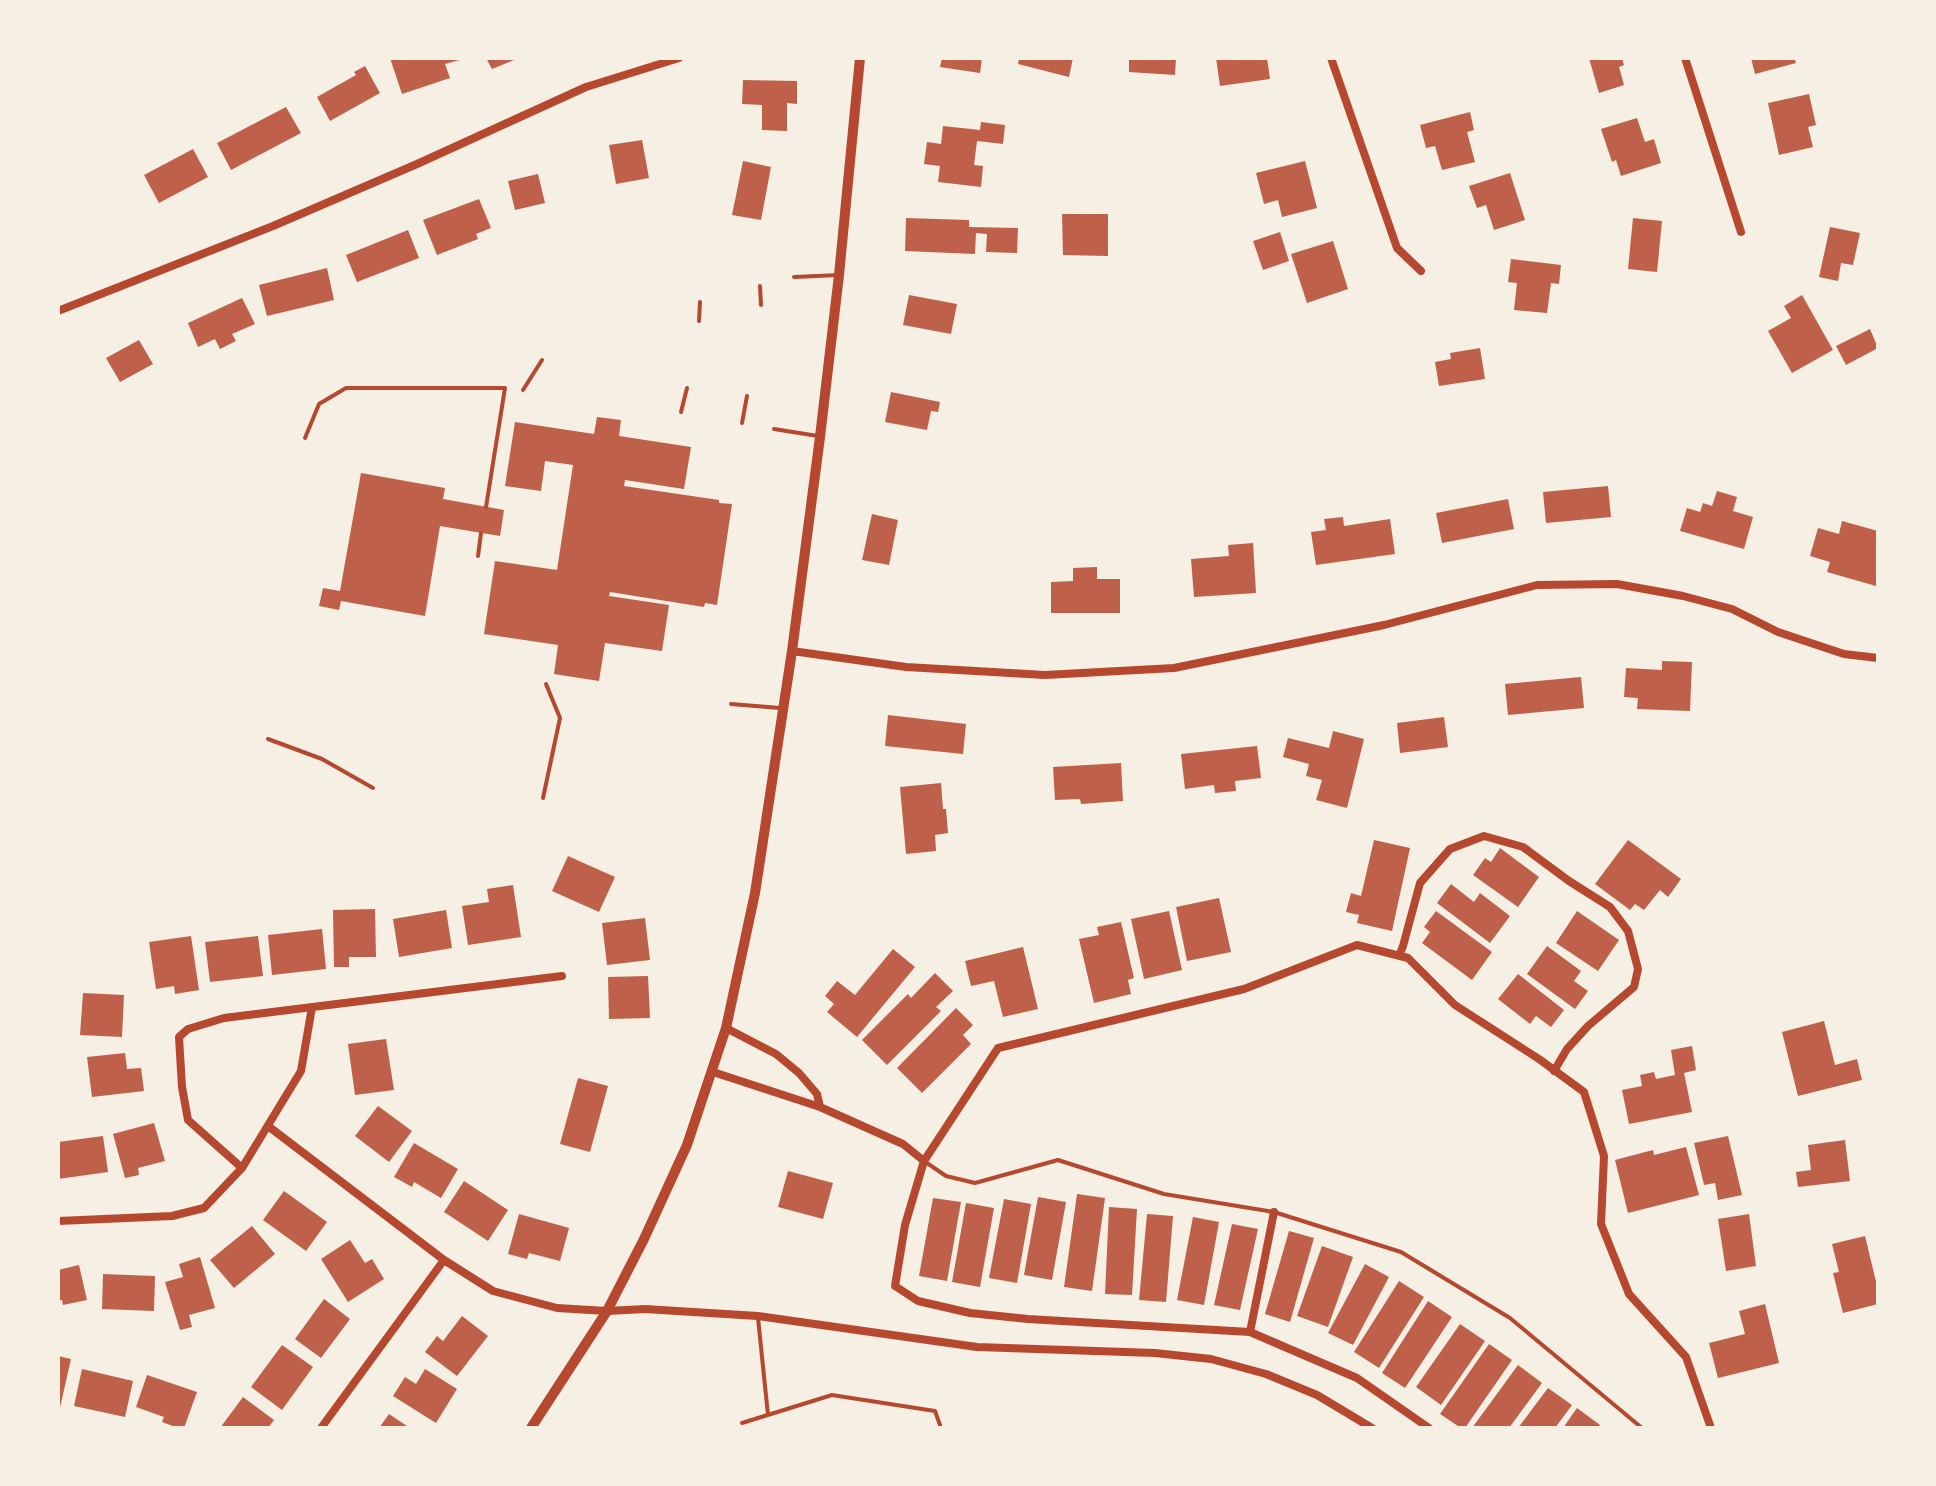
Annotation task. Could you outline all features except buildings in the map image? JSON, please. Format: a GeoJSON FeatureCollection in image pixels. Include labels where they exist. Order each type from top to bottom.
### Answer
{"type":"FeatureCollection","features":[{"type":"Feature","properties":{"kind":"street"},"geometry":{"type":"LineString","coordinates":[[58,311],[273,226],[586,87],[679,58]]}},
{"type":"Feature","properties":{"kind":"street"},"geometry":{"type":"LineString","coordinates":[[531,1428],[607,1311],[644,1239],[687,1145],[726,1028],[755,893],[792,651],[839,275],[860,58]]}},
{"type":"Feature","properties":{"kind":"street"},"geometry":{"type":"LineString","coordinates":[[1331,58],[1397,248],[1421,271]]}},
{"type":"Feature","properties":{"kind":"street"},"geometry":{"type":"LineString","coordinates":[[1685,58],[1741,232]]}},
{"type":"Feature","properties":{"kind":"street"},"geometry":{"type":"LineString","coordinates":[[792,651],[906,667],[1045,675],[1174,668],[1384,625],[1537,585],[1617,584],[1732,609],[1778,632],[1844,654],[1878,658]]}},
{"type":"Feature","properties":{"kind":"street"},"geometry":{"type":"LineString","coordinates":[[1399,956],[1420,883],[1450,849],[1484,836],[1523,847],[1610,907],[1628,931],[1638,969],[1634,987],[1588,1026],[1567,1049],[1554,1071]]}},
{"type":"Feature","properties":{"kind":"street"},"geometry":{"type":"LineString","coordinates":[[1429,1428],[1357,1378],[1250,1332],[970,1313],[918,1301],[895,1286],[905,1225],[924,1161],[998,1048],[1244,989],[1357,945],[1408,958],[1455,1005],[1584,1092],[1604,1156],[1601,1224],[1629,1294],[1686,1357],[1711,1428]]}},
{"type":"Feature","properties":{"kind":"street"},"geometry":{"type":"LineString","coordinates":[[242,1168],[188,1120],[182,1087],[179,1037],[188,1029],[224,1018],[562,976]]}},
{"type":"Feature","properties":{"kind":"street"},"geometry":{"type":"LineString","coordinates":[[58,1221],[172,1216],[204,1208],[242,1168],[301,1071],[312,1007]]}},
{"type":"Feature","properties":{"kind":"street"},"geometry":{"type":"LineString","coordinates":[[726,1028],[776,1054],[799,1073],[817,1094],[820,1107]]}},
{"type":"Feature","properties":{"kind":"street"},"geometry":{"type":"LineString","coordinates":[[713,1072],[820,1107],[903,1144],[924,1161]]}},
{"type":"Feature","properties":{"kind":"street"},"geometry":{"type":"LineString","coordinates":[[268,1126],[444,1260],[493,1291],[557,1308],[607,1311],[645,1309],[758,1316],[977,1347],[1155,1353],[1211,1359],[1266,1374],[1317,1395],[1372,1428]]}},
{"type":"Feature","properties":{"kind":"street"},"geometry":{"type":"LineString","coordinates":[[1250,1332],[1274,1212]]}},
{"type":"Feature","properties":{"kind":"street"},"geometry":{"type":"LineString","coordinates":[[321,1428],[444,1260]]}},
{"type":"Feature","properties":{"kind":"lane"},"geometry":{"type":"LineString","coordinates":[[794,277],[839,275]]}},
{"type":"Feature","properties":{"kind":"lane"},"geometry":{"type":"LineString","coordinates":[[760,286],[761,305]]}},
{"type":"Feature","properties":{"kind":"lane"},"geometry":{"type":"LineString","coordinates":[[699,321],[700,302]]}},
{"type":"Feature","properties":{"kind":"lane"},"geometry":{"type":"LineString","coordinates":[[523,390],[542,360]]}},
{"type":"Feature","properties":{"kind":"lane"},"geometry":{"type":"LineString","coordinates":[[305,438],[319,404],[346,388],[505,388],[486,507]]}},
{"type":"Feature","properties":{"kind":"lane"},"geometry":{"type":"LineString","coordinates":[[681,412],[687,388]]}},
{"type":"Feature","properties":{"kind":"lane"},"geometry":{"type":"LineString","coordinates":[[742,423],[747,396]]}},
{"type":"Feature","properties":{"kind":"lane"},"geometry":{"type":"LineString","coordinates":[[774,429],[820,437]]}},
{"type":"Feature","properties":{"kind":"lane"},"geometry":{"type":"LineString","coordinates":[[478,556],[481,533]]}},
{"type":"Feature","properties":{"kind":"lane"},"geometry":{"type":"LineString","coordinates":[[543,798],[560,718],[546,684]]}},
{"type":"Feature","properties":{"kind":"lane"},"geometry":{"type":"LineString","coordinates":[[731,704],[783,709]]}},
{"type":"Feature","properties":{"kind":"lane"},"geometry":{"type":"LineString","coordinates":[[268,739],[322,759],[373,788]]}},
{"type":"Feature","properties":{"kind":"lane"},"geometry":{"type":"LineString","coordinates":[[924,1161],[946,1176],[975,1183],[1058,1160],[1164,1194],[1274,1212],[1401,1252],[1510,1318],[1642,1428]]}},
{"type":"Feature","properties":{"kind":"lane"},"geometry":{"type":"LineString","coordinates":[[758,1316],[768,1415]]}},
{"type":"Feature","properties":{"kind":"lane"},"geometry":{"type":"LineString","coordinates":[[742,1423],[832,1395],[935,1411],[941,1428]]}}]}
